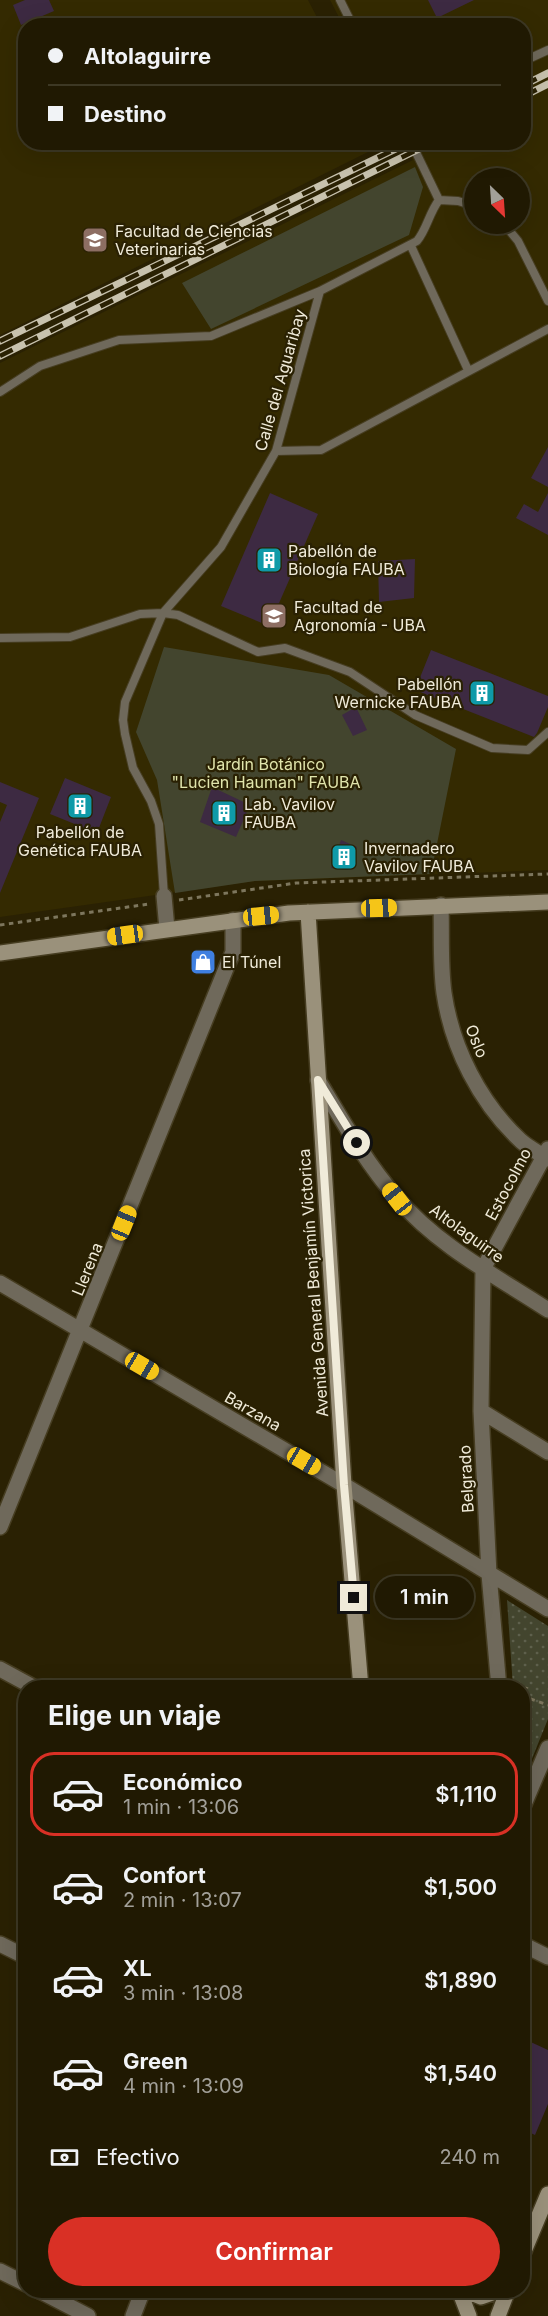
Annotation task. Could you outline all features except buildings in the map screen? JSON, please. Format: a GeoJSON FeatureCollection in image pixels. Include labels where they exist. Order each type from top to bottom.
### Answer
{"type":"FeatureCollection","features":[{"type":"Feature","properties":{"kind":"street"},"geometry":{"type":"LineString","coordinates":[[164,899],[167,929]]}},
{"type":"Feature","properties":{"kind":"street"},"geometry":{"type":"LineString","coordinates":[[0,952],[308,912],[548,902]]}},
{"type":"Feature","properties":{"kind":"street","name":"Oslo"},"geometry":{"type":"LineString","coordinates":[[441,905],[444,991],[450,1024],[460,1052],[486,1100],[498,1115],[522,1142],[546,1154]]}},
{"type":"Feature","properties":{"kind":"street","name":"Avenida General Benjamín Victorica"},"geometry":{"type":"LineString","coordinates":[[308,912],[344,1485],[360,1680]]}},
{"type":"Feature","properties":{"kind":"street","name":"Llerena"},"geometry":{"type":"LineString","coordinates":[[0,1527],[227,966],[232,952],[233,920]]}},
{"type":"Feature","properties":{"kind":"street","name":"Altolaguirre"},"geometry":{"type":"LineString","coordinates":[[318,1080],[371,1164],[397,1199],[441,1240],[548,1310]]}},
{"type":"Feature","properties":{"kind":"street","name":"Estocolmo"},"geometry":{"type":"LineString","coordinates":[[483,1269],[546,1154]]}},
{"type":"Feature","properties":{"kind":"street","name":"Belgrado"},"geometry":{"type":"LineString","coordinates":[[483,1269],[481,1411],[489,1574],[498,1680]]}},
{"type":"Feature","properties":{"kind":"street","name":"Barzana"},"geometry":{"type":"LineString","coordinates":[[0,1283],[344,1485],[548,1609]]}},
{"type":"Feature","properties":{"kind":"street"},"geometry":{"type":"LineString","coordinates":[[481,1411],[548,1452]]}},
{"type":"Feature","properties":{"kind":"street"},"geometry":{"type":"LineString","coordinates":[[0,1670],[19,1680]]}},
{"type":"Feature","properties":{"kind":"street"},"geometry":{"type":"LineString","coordinates":[[530,1790],[548,1748]]}},
{"type":"Feature","properties":{"kind":"street"},"geometry":{"type":"LineString","coordinates":[[0,1944],[18,1953]]}},
{"type":"Feature","properties":{"kind":"street"},"geometry":{"type":"LineString","coordinates":[[530,1948],[548,1957]]}},
{"type":"Feature","properties":{"kind":"street"},"geometry":{"type":"LineString","coordinates":[[530,2237],[548,2194]]}},
{"type":"Feature","properties":{"kind":"street"},"geometry":{"type":"LineString","coordinates":[[0,2271],[18,2280]]}},
{"type":"Feature","properties":{"kind":"street"},"geometry":{"type":"LineString","coordinates":[[53,2298],[88,2316]]}},
{"type":"Feature","properties":{"kind":"street"},"geometry":{"type":"LineString","coordinates":[[133,2316],[140,2298]]}},
{"type":"Feature","properties":{"kind":"street"},"geometry":{"type":"LineString","coordinates":[[462,2298],[469,2316]]}},
{"type":"Feature","properties":{"kind":"street"},"geometry":{"type":"LineString","coordinates":[[498,2316],[505,2298]]}},
{"type":"Feature","properties":{"kind":"lane"},"geometry":{"type":"LineString","coordinates":[[340,0],[349,18]]}},
{"type":"Feature","properties":{"kind":"lane"},"geometry":{"type":"LineString","coordinates":[[531,58],[548,50]]}},
{"type":"Feature","properties":{"kind":"lane"},"geometry":{"type":"LineString","coordinates":[[414,150],[439,200]]}},
{"type":"Feature","properties":{"kind":"lane"},"geometry":{"type":"LineString","coordinates":[[439,200],[464,203]]}},
{"type":"Feature","properties":{"kind":"lane"},"geometry":{"type":"LineString","coordinates":[[0,392],[40,366],[119,340],[212,336],[320,291],[411,246],[422,235],[431,212],[439,200]]}},
{"type":"Feature","properties":{"kind":"lane"},"geometry":{"type":"LineString","coordinates":[[512,234],[548,302]]}},
{"type":"Feature","properties":{"kind":"lane"},"geometry":{"type":"LineString","coordinates":[[411,246],[468,370]]}},
{"type":"Feature","properties":{"kind":"lane","name":"Calle del Aguaribay"},"geometry":{"type":"LineString","coordinates":[[164,899],[159,824],[151,801],[133,768],[123,720],[125,702],[163,613],[221,547],[276,451],[320,291]]}},
{"type":"Feature","properties":{"kind":"lane"},"geometry":{"type":"LineString","coordinates":[[276,451],[321,450],[548,329]]}},
{"type":"Feature","properties":{"kind":"lane"},"geometry":{"type":"LineString","coordinates":[[0,638],[70,637],[140,614],[178,615],[258,652],[285,648],[350,672],[415,715],[492,748],[528,750],[548,732]]}},
{"type":"Feature","properties":{"kind":"path"},"geometry":{"type":"LineString","coordinates":[[0,925],[164,899],[296,883],[548,874]]}},
{"type":"Feature","properties":{"kind":"path"},"geometry":{"type":"LineString","coordinates":[[530,1699],[548,1705]]}},
{"type":"Feature","properties":{"kind":"shaded area","name":"Facultad de Ciencias Veterinarias"},"geometry":{"type":"Polygon","coordinates":[[[0,0],[308,0],[317,18],[18,18],[18,150],[372,150],[0,335],[0,0]]]}},
{"type":"Feature","properties":{"kind":"shaded area","name":"Facultad de Agronomía - UBA"},"geometry":{"type":"Polygon","coordinates":[[[330,0],[548,0],[548,870],[255,881],[0,917],[0,363],[413,160],[408,150],[531,150],[531,18],[339,18],[330,0]]]}},
{"type":"Feature","properties":{"kind":"green space"},"geometry":{"type":"Polygon","coordinates":[[[415,167],[423,187],[409,235],[211,329],[182,283],[415,167]]]}},
{"type":"Feature","properties":{"kind":"green space","name":"Jardín Botánico \"Lucien Hauman\" FAUBA"},"geometry":{"type":"Polygon","coordinates":[[[164,647],[329,675],[456,749],[431,874],[255,881],[175,893],[157,780],[136,732],[164,647]]]}},
{"type":"Feature","properties":{"kind":"green space"},"geometry":{"type":"Polygon","coordinates":[[[507,1600],[548,1626],[548,1719],[530,1764],[530,1680],[513,1680],[507,1600]]]}},
{"type":"Feature","properties":{"kind":"railway"},"geometry":{"type":"LineString","coordinates":[[531,82],[548,73]]}},
{"type":"Feature","properties":{"kind":"railway"},"geometry":{"type":"LineString","coordinates":[[531,92],[548,84]]}},
{"type":"Feature","properties":{"kind":"railway"},"geometry":{"type":"LineString","coordinates":[[0,341],[394,150]]}},
{"type":"Feature","properties":{"kind":"railway"},"geometry":{"type":"LineString","coordinates":[[0,356],[417,150]]}},
{"type":"Feature","properties":{"kind":"place","name":"Facultad de Ciencias Veterinarias"},"geometry":{"type":"Point","coordinates":[95,240]}},
{"type":"Feature","properties":{"kind":"place","name":"Pabellón de Biología FAUBA"},"geometry":{"type":"Point","coordinates":[269,560]}},
{"type":"Feature","properties":{"kind":"place","name":"Facultad de Agronomía - UBA"},"geometry":{"type":"Point","coordinates":[274,616]}},
{"type":"Feature","properties":{"kind":"place","name":"Pabellón Wernicke FAUBA"},"geometry":{"type":"Point","coordinates":[482,693]}},
{"type":"Feature","properties":{"kind":"place","name":"Pabellón de Genética FAUBA"},"geometry":{"type":"Point","coordinates":[80,806]}},
{"type":"Feature","properties":{"kind":"place","name":"Lab. Vavilov FAUBA"},"geometry":{"type":"Point","coordinates":[224,813]}},
{"type":"Feature","properties":{"kind":"place","name":"Invernadero Vavilov FAUBA"},"geometry":{"type":"Point","coordinates":[344,857]}},
{"type":"Feature","properties":{"kind":"place","name":"El Túnel"},"geometry":{"type":"Point","coordinates":[203,962]}},
{"type":"Feature","properties":{"kind":"route"},"geometry":{"type":"LineString","coordinates":[[354,1598],[344,1485],[318,1080],[357,1143]]}}]}
